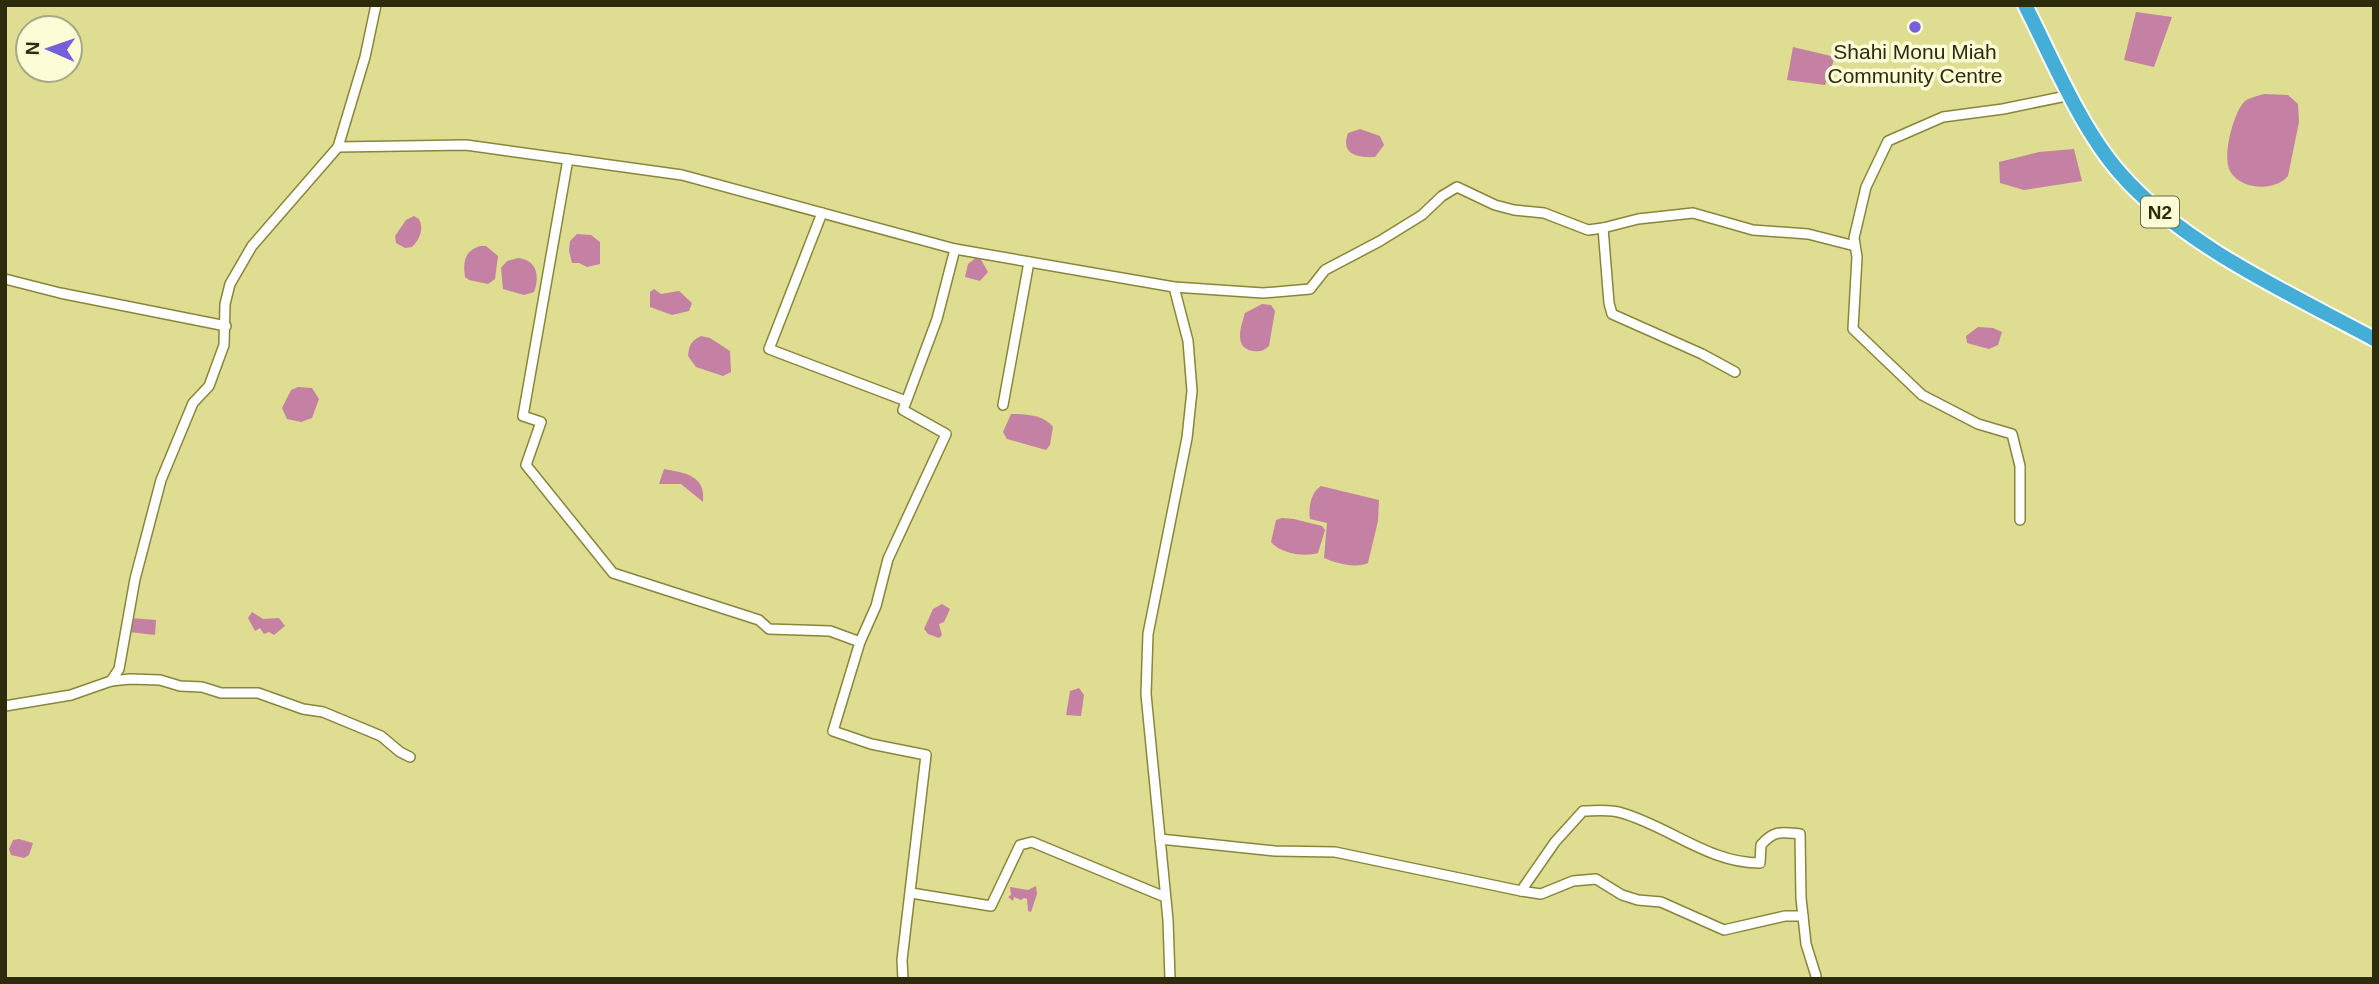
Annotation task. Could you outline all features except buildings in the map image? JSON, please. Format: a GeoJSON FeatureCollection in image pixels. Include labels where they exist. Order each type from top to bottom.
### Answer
{"type":"FeatureCollection","features":[{"type":"Feature","properties":{"kind":"highway","name":"N2"},"geometry":{"type":"LineString","coordinates":[[2025,5],[2089,129],[2118,172],[2147,202],[2257,276],[2374,339]]}},
{"type":"Feature","properties":{"kind":"street"},"geometry":{"type":"LineString","coordinates":[[111,681],[120,669],[135,579],[160,480],[193,403],[209,386],[224,345],[225,304],[230,285],[252,246],[338,147],[365,57],[376,5]]}},
{"type":"Feature","properties":{"kind":"street"},"geometry":{"type":"LineString","coordinates":[[2020,520],[2020,466],[2012,434],[1978,424],[1923,396],[1853,329],[1857,257],[1854,238],[1866,187],[1888,141],[1943,117],[2003,109],[2071,95]]}},
{"type":"Feature","properties":{"kind":"street"},"geometry":{"type":"LineString","coordinates":[[338,147],[466,145],[682,175],[955,249],[1174,287],[1263,293],[1310,289],[1325,270],[1422,215],[1442,196],[1457,187],[1495,205],[1544,213],[1588,230],[1603,229],[1638,219],[1693,213],[1753,230],[1808,234],[1855,246]]}},
{"type":"Feature","properties":{"kind":"street"},"geometry":{"type":"LineString","coordinates":[[568,159],[523,416],[541,422],[526,466],[613,573],[759,620],[769,629],[830,631],[860,642]]}},
{"type":"Feature","properties":{"kind":"street"},"geometry":{"type":"LineString","coordinates":[[822,213],[769,349],[906,401]]}},
{"type":"Feature","properties":{"kind":"street"},"geometry":{"type":"LineString","coordinates":[[1603,229],[1612,314],[1702,354],[1735,372]]}},
{"type":"Feature","properties":{"kind":"street"},"geometry":{"type":"LineString","coordinates":[[903,979],[901,960],[926,755],[871,744],[833,731],[860,642],[877,606],[888,559],[946,434],[903,410],[937,319],[955,249]]}},
{"type":"Feature","properties":{"kind":"street"},"geometry":{"type":"LineString","coordinates":[[1003,405],[1029,262]]}},
{"type":"Feature","properties":{"kind":"street"},"geometry":{"type":"LineString","coordinates":[[5,279],[60,293],[226,326]]}},
{"type":"Feature","properties":{"kind":"street"},"geometry":{"type":"LineString","coordinates":[[1170,979],[1146,694],[1148,634],[1187,438],[1192,390],[1188,341],[1174,287]]}},
{"type":"Feature","properties":{"kind":"street"},"geometry":{"type":"LineString","coordinates":[[5,706],[71,695],[111,681],[160,680],[221,693],[258,693],[303,709],[323,712],[382,736],[410,757]]}},
{"type":"Feature","properties":{"kind":"street"},"geometry":{"type":"LineString","coordinates":[[1521,891],[1555,842],[1583,811],[1620,812],[1690,845],[1740,863],[1760,863],[1761,845],[1770,834],[1800,834],[1806,944],[1816,976]]}},
{"type":"Feature","properties":{"kind":"street"},"geometry":{"type":"LineString","coordinates":[[1160,839],[1275,851],[1335,852],[1541,894],[1573,881],[1597,879],[1622,895],[1661,902],[1724,930],[1785,916],[1803,916]]}},
{"type":"Feature","properties":{"kind":"street"},"geometry":{"type":"LineString","coordinates":[[911,893],[990,906],[1020,845],[1032,842],[1165,897]]}},
{"type":"Feature","properties":{"kind":"shaded area"},"geometry":{"type":"Polygon","coordinates":[[[2136,12],[2172,17],[2154,67],[2124,60],[2136,12]]]}},
{"type":"Feature","properties":{"kind":"shaded area"},"geometry":{"type":"Polygon","coordinates":[[[1793,47],[1835,57],[1825,85],[1787,80],[1793,47]]]}},
{"type":"Feature","properties":{"kind":"shaded area"},"geometry":{"type":"Polygon","coordinates":[[[2264,94],[2288,95],[2298,104],[2299,122],[2288,176],[2275,185],[2258,187],[2241,182],[2235,177],[2230,171],[2227,156],[2230,136],[2240,108],[2251,98],[2264,94]]]}},
{"type":"Feature","properties":{"kind":"shaded area"},"geometry":{"type":"Polygon","coordinates":[[[1360,129],[1380,136],[1384,145],[1375,157],[1362,157],[1348,150],[1348,133],[1360,129]]]}},
{"type":"Feature","properties":{"kind":"shaded area"},"geometry":{"type":"Polygon","coordinates":[[[2074,149],[2082,181],[2024,190],[2000,183],[1999,162],[2039,152],[2074,149]]]}},
{"type":"Feature","properties":{"kind":"shaded area"},"geometry":{"type":"Polygon","coordinates":[[[414,216],[419,219],[420,234],[412,247],[405,248],[396,243],[395,236],[406,220],[414,216]]]}},
{"type":"Feature","properties":{"kind":"shaded area"},"geometry":{"type":"Polygon","coordinates":[[[577,234],[591,235],[600,242],[600,264],[587,267],[572,263],[570,241],[577,234]]]}},
{"type":"Feature","properties":{"kind":"shaded area"},"geometry":{"type":"Polygon","coordinates":[[[480,246],[486,246],[498,256],[495,279],[488,284],[465,277],[466,258],[480,246]]]}},
{"type":"Feature","properties":{"kind":"shaded area"},"geometry":{"type":"Polygon","coordinates":[[[977,257],[988,272],[980,281],[965,277],[968,264],[977,257]]]}},
{"type":"Feature","properties":{"kind":"shaded area"},"geometry":{"type":"Polygon","coordinates":[[[518,258],[533,265],[537,275],[534,292],[524,295],[503,289],[501,268],[507,261],[518,258]]]}},
{"type":"Feature","properties":{"kind":"shaded area"},"geometry":{"type":"Polygon","coordinates":[[[654,289],[661,294],[679,291],[692,303],[689,311],[672,315],[650,307],[650,292],[654,289]]]}},
{"type":"Feature","properties":{"kind":"shaded area"},"geometry":{"type":"Polygon","coordinates":[[[1262,304],[1271,305],[1275,311],[1269,346],[1261,351],[1253,351],[1243,346],[1240,330],[1245,313],[1262,304]]]}},
{"type":"Feature","properties":{"kind":"shaded area"},"geometry":{"type":"Polygon","coordinates":[[[1978,327],[2002,332],[1998,345],[1989,349],[1967,343],[1966,336],[1978,327]]]}},
{"type":"Feature","properties":{"kind":"shaded area"},"geometry":{"type":"Polygon","coordinates":[[[701,336],[710,338],[730,351],[731,372],[723,376],[696,367],[688,352],[693,342],[701,336]]]}},
{"type":"Feature","properties":{"kind":"shaded area"},"geometry":{"type":"Polygon","coordinates":[[[298,387],[312,388],[319,399],[312,418],[301,422],[287,419],[282,408],[291,390],[298,387]]]}},
{"type":"Feature","properties":{"kind":"shaded area"},"geometry":{"type":"Polygon","coordinates":[[[1011,414],[1034,416],[1053,427],[1050,445],[1046,450],[1007,439],[1003,432],[1011,414]]]}},
{"type":"Feature","properties":{"kind":"shaded area"},"geometry":{"type":"Polygon","coordinates":[[[664,469],[686,474],[698,481],[703,502],[681,484],[659,484],[664,469]]]}},
{"type":"Feature","properties":{"kind":"shaded area"},"geometry":{"type":"Polygon","coordinates":[[[1321,486],[1379,500],[1378,521],[1368,563],[1352,565],[1324,558],[1327,523],[1310,519],[1309,515],[1313,496],[1321,486]]]}},
{"type":"Feature","properties":{"kind":"shaded area"},"geometry":{"type":"Polygon","coordinates":[[[1282,518],[1322,526],[1325,530],[1318,553],[1293,554],[1275,546],[1271,542],[1276,520],[1282,518]]]}},
{"type":"Feature","properties":{"kind":"shaded area"},"geometry":{"type":"Polygon","coordinates":[[[942,604],[950,609],[944,622],[939,624],[942,635],[939,638],[928,634],[924,629],[933,609],[942,604]]]}},
{"type":"Feature","properties":{"kind":"shaded area"},"geometry":{"type":"Polygon","coordinates":[[[252,612],[263,619],[279,618],[285,626],[274,635],[269,632],[264,634],[260,628],[255,631],[248,618],[252,612]]]}},
{"type":"Feature","properties":{"kind":"shaded area"},"geometry":{"type":"Polygon","coordinates":[[[131,618],[156,620],[155,635],[129,632],[131,618]]]}},
{"type":"Feature","properties":{"kind":"shaded area"},"geometry":{"type":"Polygon","coordinates":[[[1079,688],[1084,695],[1081,716],[1066,715],[1070,691],[1079,688]]]}},
{"type":"Feature","properties":{"kind":"shaded area"},"geometry":{"type":"Polygon","coordinates":[[[13,840],[33,843],[29,855],[24,858],[11,855],[9,849],[13,840]]]}},
{"type":"Feature","properties":{"kind":"shaded area"},"geometry":{"type":"Polygon","coordinates":[[[1036,886],[1037,894],[1031,912],[1028,911],[1027,899],[1014,897],[1013,901],[1008,897],[1011,895],[1010,887],[1028,890],[1036,886]]]}},
{"type":"Feature","properties":{"kind":"place","name":"Shahi Monu Miah Community Centre"},"geometry":{"type":"Point","coordinates":[1915,27]}}]}
